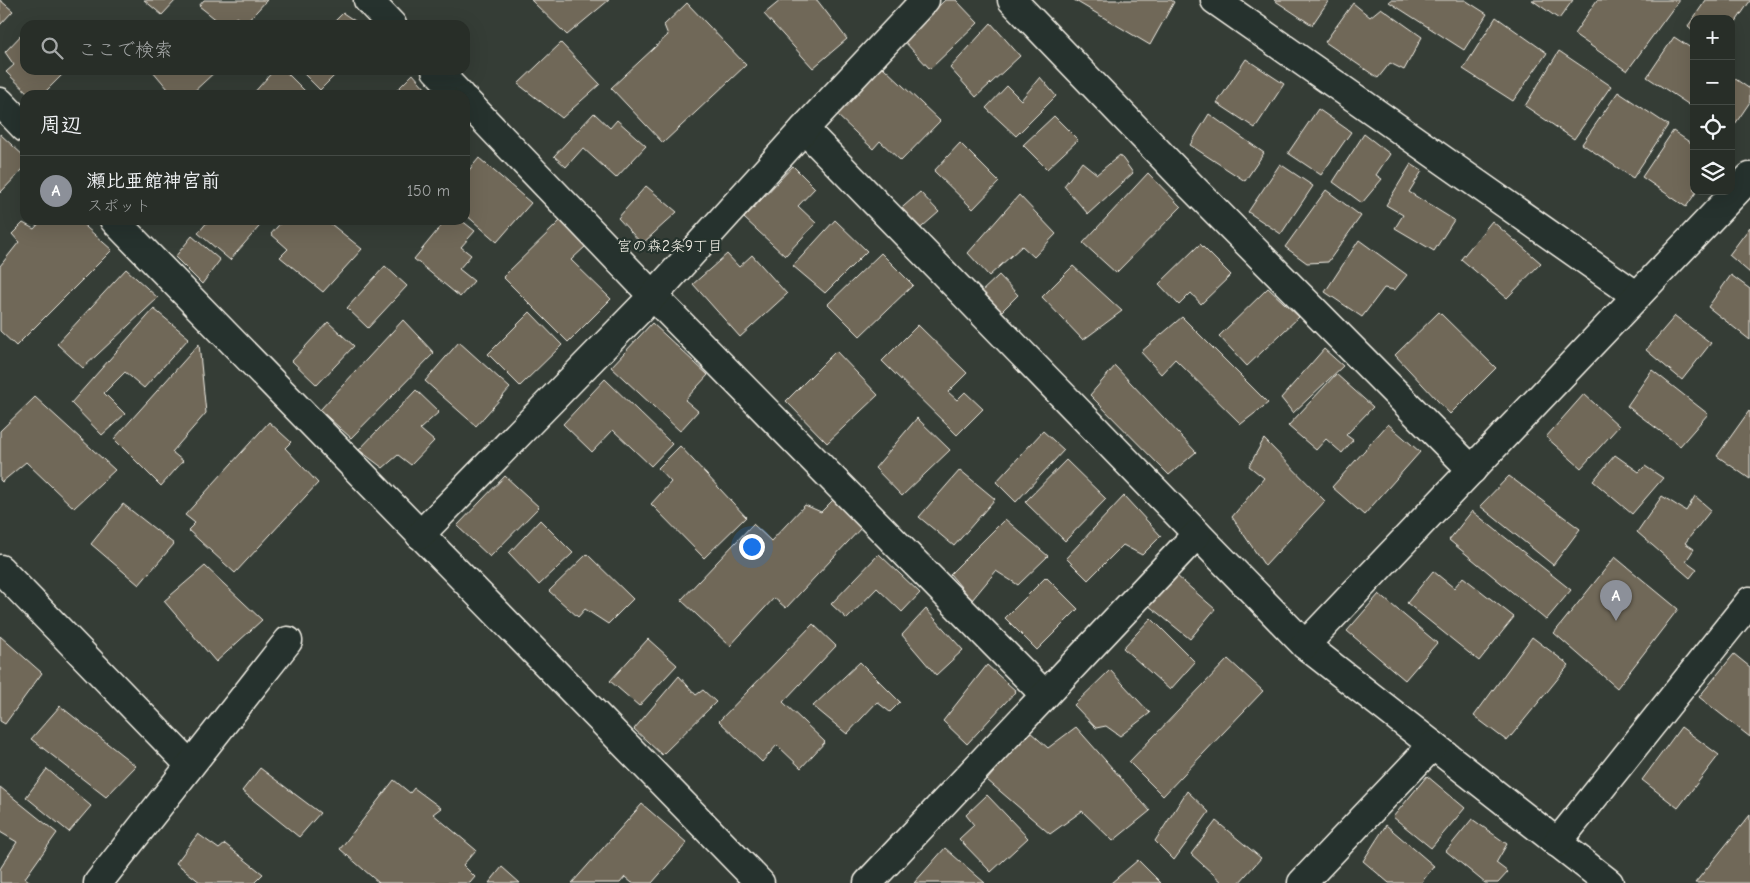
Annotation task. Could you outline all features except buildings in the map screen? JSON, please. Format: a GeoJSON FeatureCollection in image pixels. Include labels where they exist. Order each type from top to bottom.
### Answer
{"type":"FeatureCollection","features":[{"type":"Feature","properties":{"kind":"street"},"geometry":{"type":"LineString","coordinates":[[368,0],[387,20]]}},
{"type":"Feature","properties":{"kind":"street"},"geometry":{"type":"LineString","coordinates":[[420,535],[653,296],[804,128],[925,0]]}},
{"type":"Feature","properties":{"kind":"street"},"geometry":{"type":"LineString","coordinates":[[1012,0],[1184,179],[1472,470]]}},
{"type":"Feature","properties":{"kind":"street"},"geometry":{"type":"LineString","coordinates":[[1215,0],[1636,296]]}},
{"type":"Feature","properties":{"kind":"street"},"geometry":{"type":"LineString","coordinates":[[441,75],[455,90]]}},
{"type":"Feature","properties":{"kind":"street"},"geometry":{"type":"LineString","coordinates":[[0,102],[20,123]]}},
{"type":"Feature","properties":{"kind":"street"},"geometry":{"type":"LineString","coordinates":[[470,105],[653,296],[1045,695]]}},
{"type":"Feature","properties":{"kind":"street"},"geometry":{"type":"LineString","coordinates":[[804,128],[1305,645],[1609,883]]}},
{"type":"Feature","properties":{"kind":"street"},"geometry":{"type":"LineString","coordinates":[[1305,645],[1750,177]]}},
{"type":"Feature","properties":{"kind":"street"},"geometry":{"type":"LineString","coordinates":[[119,225],[760,883]]}},
{"type":"Feature","properties":{"kind":"street"},"geometry":{"type":"LineString","coordinates":[[868,883],[1197,534]]}},
{"type":"Feature","properties":{"kind":"street"},"geometry":{"type":"LineString","coordinates":[[0,569],[190,765]]}},
{"type":"Feature","properties":{"kind":"street"},"geometry":{"type":"LineString","coordinates":[[1557,843],[1750,601]]}},
{"type":"Feature","properties":{"kind":"street"},"geometry":{"type":"LineString","coordinates":[[98,883],[288,641]]}},
{"type":"Feature","properties":{"kind":"street"},"geometry":{"type":"LineString","coordinates":[[1302,883],[1433,745]]}},
{"type":"Feature","properties":{"kind":"place","name":"瀬比亜館神宮前"},"geometry":{"type":"Point","coordinates":[1616,621]}},
{"type":"Feature","properties":{"kind":"district","name":"宮の森2条9丁目"},"geometry":{"type":"Point","coordinates":[670,246]}}]}
